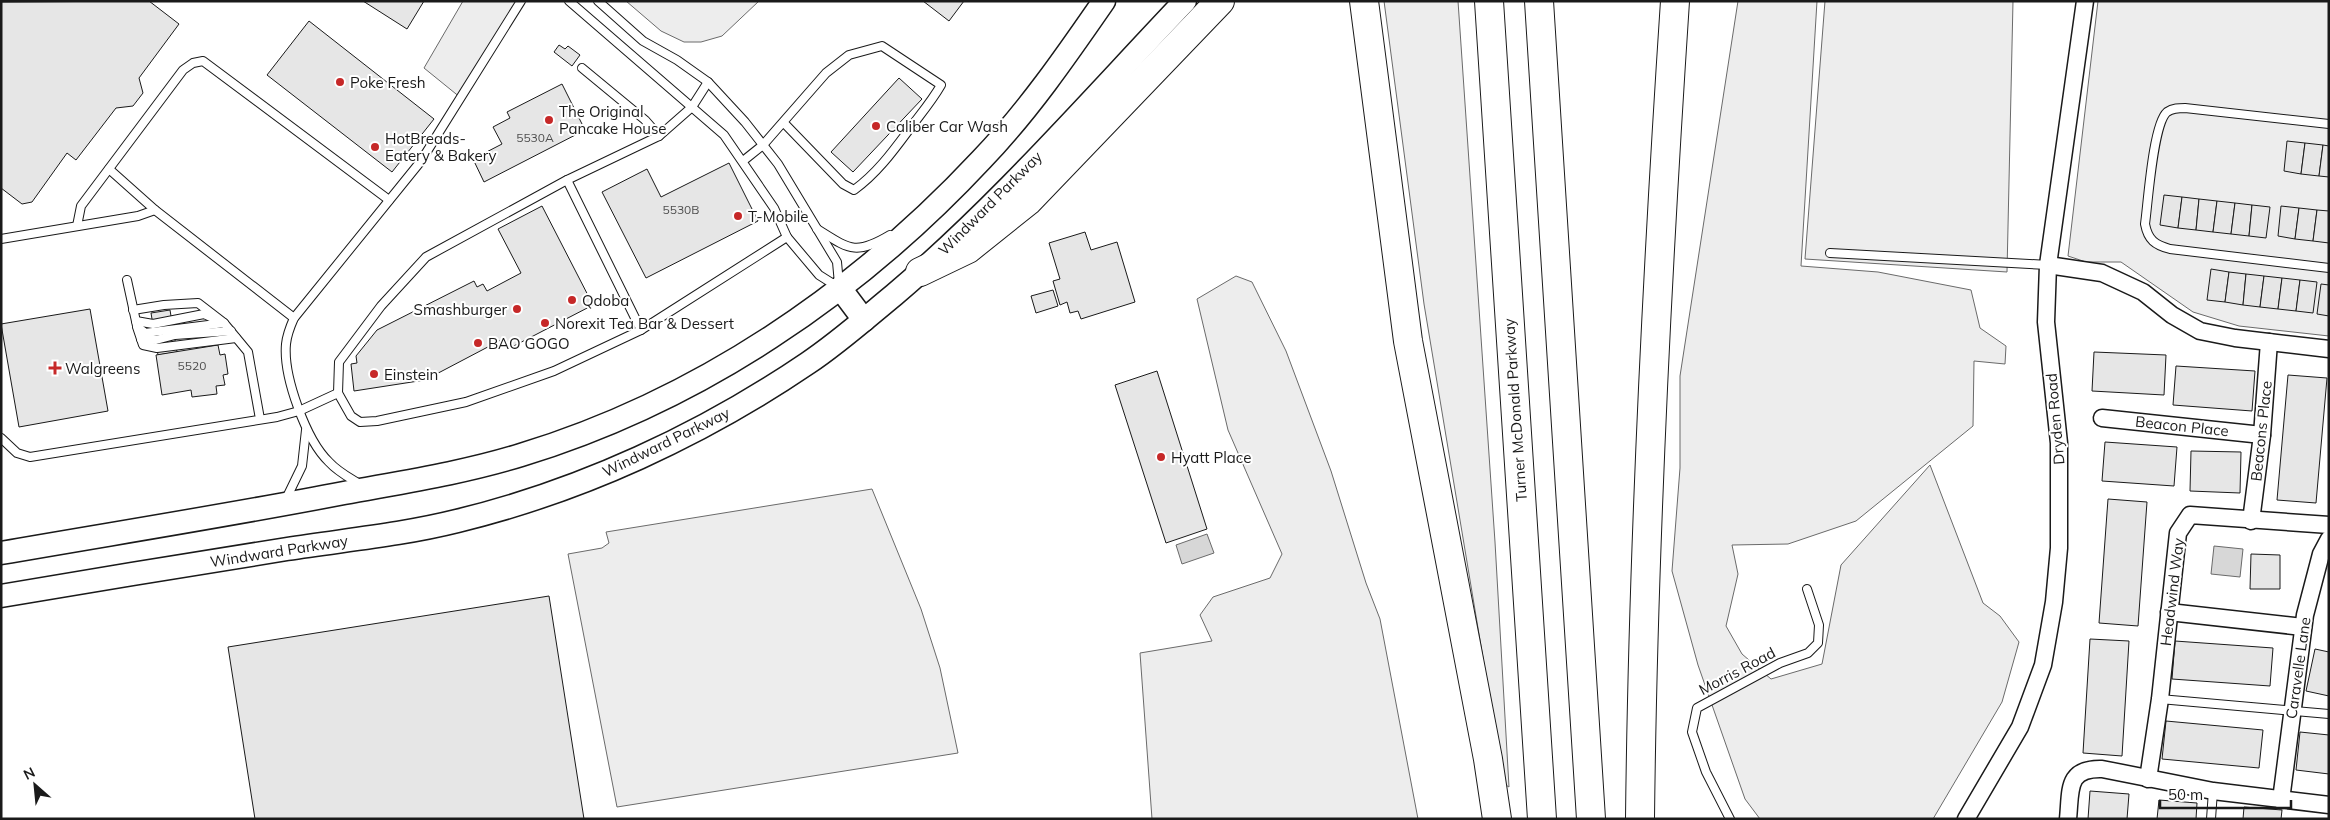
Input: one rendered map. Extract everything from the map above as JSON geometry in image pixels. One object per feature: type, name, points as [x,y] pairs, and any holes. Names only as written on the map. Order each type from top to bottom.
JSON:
[{"type":"highway","points":[[920,272],[968,249],[1028,201],[1220,1]]},
{"type":"highway","name":"Turner McDonald Parkway","points":[[1489,1],[1542,819]]},
{"type":"highway","points":[[1539,1],[1591,819]]},
{"type":"highway","points":[[1640,819],[1641,670],[1647,519],[1665,149],[1675,1]]},
{"type":"highway","points":[[1360,5],[1408,342],[1488,759],[1497,819]]},
{"type":"main road","points":[[1,553],[283,505],[466,471],[572,439],[638,411],[713,374],[782,330],[840,288],[904,236],[982,160],[1030,104],[1075,45],[1104,1]]},
{"type":"main road","name":"Windward Parkway","points":[[4,597],[291,548],[394,534],[457,521],[572,486],[688,434],[809,363],[864,320],[920,272],[988,208],[1185,1]]},
{"type":"main road","points":[[840,288],[864,320]]},
{"type":"main road","points":[[1,543],[27,549]]},
{"type":"street","name":"Dryden Road","points":[[1966,819],[2020,727],[2043,665],[2054,602],[2059,548],[2059,443],[2046,322],[2048,265],[2085,1]]},
{"type":"street","points":[[2048,265],[2102,273],[2143,292],[2172,315],[2200,331],[2329,349]]},
{"type":"street","name":"Beacons Place","points":[[2251,521],[2262,435],[2269,342]]},
{"type":"street","name":"Beacon Place","points":[[2102,418],[2262,435]]},
{"type":"street","name":"Headwind Way","points":[[2148,779],[2160,699],[2178,533],[2190,515],[2251,521],[2329,525]]},
{"type":"street","name":"Caravelle Lane","points":[[2281,800],[2303,627],[2322,554],[2329,539]]},
{"type":"street","points":[[2169,612],[2303,627]]},
{"type":"street","points":[[2068,819],[2072,783],[2078,774],[2087,768],[2102,769],[2213,791],[2329,805]]},
{"type":"lane","points":[[368,489],[328,461],[306,428],[299,411],[287,360],[286,345],[294,318],[422,162],[521,1]]},
{"type":"lane","points":[[569,1],[724,135],[774,208],[787,236],[819,275],[840,288]]},
{"type":"lane","points":[[598,1],[643,41],[677,60],[708,82],[763,145],[778,164],[837,262],[840,288]]},
{"type":"lane","points":[[743,161],[763,145],[784,123],[826,73],[850,55],[882,46],[941,85],[929,107],[914,123],[903,141],[865,182],[854,190],[842,184],[784,123]]},
{"type":"lane","points":[[78,226],[81,206],[183,70],[193,63],[203,61],[390,200]]},
{"type":"lane","points":[[582,68],[645,120],[658,136]]},
{"type":"lane","points":[[708,82],[692,107],[658,136],[567,180],[426,257],[381,306],[339,362],[338,393],[351,416],[360,422],[378,421],[466,402],[554,372],[641,330],[787,236]]},
{"type":"lane","points":[[2329,124],[2175,108],[2168,112],[2158,128],[2145,224],[2146,234],[2151,240],[2159,246],[2170,249],[2329,268]]},
{"type":"lane","points":[[815,228],[851,249],[870,246],[910,222],[982,160]]},
{"type":"lane","points":[[109,169],[155,210],[294,318]]},
{"type":"lane","points":[[567,180],[641,330]]},
{"type":"lane","points":[[2,237],[138,216],[155,210]]},
{"type":"lane","points":[[1830,253],[2048,265]]},
{"type":"lane","points":[[126,280],[136,324],[143,344],[157,348],[236,338]]},
{"type":"lane","points":[[133,310],[164,305],[198,303],[224,322],[248,352],[260,419]]},
{"type":"lane","points":[[136,324],[145,333],[224,322]]},
{"type":"lane","points":[[141,339],[156,340],[175,335],[231,331]]},
{"type":"lane","points":[[1,438],[17,453],[30,457],[299,411],[338,393]]},
{"type":"lane","points":[[283,505],[302,466],[306,428]]},
{"type":"lane","name":"Morris Road","points":[[1730,819],[1706,772],[1692,732],[1697,708],[1780,663],[1808,653],[1818,643],[1819,625],[1807,589]]},
{"type":"lane","points":[[2160,699],[2329,714]]},
{"type":"lane","points":[[2211,819],[2213,791]]},
{"type":"shaded area","points":[[463,1],[521,1],[461,98],[424,68]]},
{"type":"shaded area","points":[[626,1],[759,1],[722,36],[701,42],[684,42],[661,31]]},
{"type":"shaded area","points":[[1384,1],[1458,1],[1495,542],[1509,787],[1504,784],[1424,304]]},
{"type":"shaded area","points":[[1738,1],[1817,1],[1801,266],[1878,272],[1971,290],[1980,328],[2006,346],[2005,364],[1974,361],[1973,426],[1856,521],[1788,544],[1732,545],[1738,574],[1726,626],[1742,654],[1771,679],[1822,664],[1841,565],[1930,465],[1983,603],[2000,616],[2019,642],[2002,702],[1933,819],[1760,819],[1745,799],[1698,665],[1672,571],[1680,468],[1680,376]]},
{"type":"shaded area","points":[[1825,1],[2013,1],[2007,272],[1805,259]]},
{"type":"shaded area","points":[[2098,1],[2329,1],[2329,336],[2239,326],[2193,312],[2121,262],[2086,262],[2068,256]]},
{"type":"shaded area","points":[[1236,276],[1252,282],[1286,351],[1331,471],[1366,583],[1380,619],[1418,819],[1152,819],[1140,653],[1212,641],[1200,615],[1213,597],[1270,578],[1282,554],[1228,430],[1197,299]]},
{"type":"shaded area","points":[[872,489],[921,609],[940,668],[958,753],[617,807],[568,554],[602,548],[609,543],[606,532]]},
{"type":"shaded area","points":[[1207,534],[1214,553],[1182,564],[1176,545]]},
{"type":"shaded area","points":[[2214,546],[2243,549],[2240,577],[2211,574]]},
{"type":"building","points":[[149,1],[179,24],[139,78],[143,93],[133,106],[116,108],[76,160],[67,153],[32,202],[22,204],[1,188],[1,2]]},
{"type":"building","points":[[363,1],[424,1],[407,29]]},
{"type":"building","points":[[923,1],[964,1],[949,21]]},
{"type":"building","points":[[309,21],[434,119],[392,172],[267,75]]},
{"type":"building","points":[[559,45],[565,49],[568,46],[580,55],[572,66],[554,52]]},
{"type":"building","name":"Caliber Car Wash","points":[[899,78],[922,99],[853,172],[831,152]]},
{"type":"building","points":[[562,84],[585,130],[484,182],[473,159],[502,144],[493,127],[510,118],[507,112]]},
{"type":"building","points":[[2287,141],[2305,143],[2301,174],[2284,171]]},
{"type":"building","points":[[2305,143],[2323,145],[2319,176],[2301,174]]},
{"type":"building","points":[[2323,145],[2329,146],[2329,177],[2319,176]]},
{"type":"building","points":[[729,163],[758,221],[646,278],[602,192],[647,169],[661,197]]},
{"type":"building","points":[[2164,195],[2182,197],[2178,228],[2160,225]]},
{"type":"building","points":[[2182,197],[2199,199],[2196,230],[2178,228]]},
{"type":"building","points":[[2199,199],[2217,201],[2213,232],[2196,230]]},
{"type":"building","points":[[2217,201],[2235,203],[2231,234],[2213,232]]},
{"type":"building","points":[[2235,203],[2252,205],[2249,236],[2231,234]]},
{"type":"building","points":[[2252,205],[2270,207],[2266,238],[2249,236]]},
{"type":"building","points":[[542,206],[593,305],[508,349],[503,339],[425,380],[354,391],[351,364],[357,363],[356,356],[377,330],[474,281],[477,287],[483,284],[487,291],[521,273],[498,229]]},
{"type":"building","points":[[2281,206],[2299,208],[2295,239],[2278,236]]},
{"type":"building","points":[[2299,208],[2317,210],[2313,241],[2295,239]]},
{"type":"building","points":[[2317,210],[2329,211],[2329,243],[2313,241]]},
{"type":"building","points":[[1085,232],[1091,250],[1117,242],[1135,302],[1081,319],[1078,311],[1070,313],[1067,302],[1060,305],[1053,281],[1060,279],[1049,243]]},
{"type":"building","points":[[2211,269],[2229,272],[2225,302],[2207,300]]},
{"type":"building","points":[[2229,272],[2246,274],[2243,305],[2225,302]]},
{"type":"building","points":[[2246,274],[2264,276],[2260,307],[2243,305]]},
{"type":"building","points":[[2264,276],[2282,278],[2278,309],[2260,307]]},
{"type":"building","points":[[2282,278],[2300,280],[2296,311],[2278,309]]},
{"type":"building","points":[[2300,280],[2317,282],[2313,313],[2296,311]]},
{"type":"building","points":[[2321,284],[2329,285],[2329,316],[2317,314]]},
{"type":"building","points":[[1053,290],[1058,306],[1036,313],[1031,296]]},
{"type":"building","name":"Walgreens","points":[[90,309],[108,411],[19,427],[1,324]]},
{"type":"building","points":[[170,310],[177,352],[158,355],[151,313]]},
{"type":"building","points":[[218,345],[220,355],[225,354],[228,374],[223,375],[225,385],[216,386],[217,394],[192,397],[191,390],[162,395],[156,355]]},
{"type":"building","points":[[2094,352],[2166,355],[2164,395],[2092,391]]},
{"type":"building","points":[[2176,366],[2255,371],[2252,411],[2173,405]]},
{"type":"building","name":"Hyatt Place","points":[[1157,371],[1207,529],[1166,543],[1115,385]]},
{"type":"building","points":[[2288,375],[2327,378],[2316,503],[2277,500]]},
{"type":"building","points":[[2105,442],[2177,447],[2174,486],[2102,481]]},
{"type":"building","points":[[2191,451],[2241,452],[2240,493],[2190,491]]},
{"type":"building","points":[[2108,499],[2147,502],[2138,626],[2099,623]]},
{"type":"building","points":[[2251,554],[2280,555],[2280,589],[2250,589]]},
{"type":"building","points":[[549,596],[584,819],[255,819],[228,647]]},
{"type":"building","points":[[2090,639],[2129,641],[2122,756],[2083,753]]},
{"type":"building","points":[[2175,641],[2273,648],[2270,686],[2172,679]]},
{"type":"building","points":[[2315,649],[2329,652],[2329,696],[2306,691]]},
{"type":"building","points":[[2166,721],[2263,730],[2259,768],[2162,759]]},
{"type":"building","points":[[2300,732],[2329,735],[2329,774],[2296,770]]},
{"type":"building","points":[[2090,791],[2129,794],[2127,819],[2088,819]]},
{"type":"building","points":[[2159,800],[2197,803],[2196,819],[2157,819]]},
{"type":"building","points":[[2244,807],[2282,810],[2281,819],[2243,819]]},
{"type":"place","name":"Poke Fresh","points":[[340,82]]},
{"type":"place","name":"The Original Pancake House","points":[[549,120]]},
{"type":"place","name":"Caliber Car Wash","points":[[876,126]]},
{"type":"place","name":"HotBreads- Eatery & Bakery","points":[[375,147]]},
{"type":"place","name":"T-Mobile","points":[[738,216]]},
{"type":"place","name":"Qdoba","points":[[572,300]]},
{"type":"place","name":"Smashburger","points":[[517,309]]},
{"type":"place","name":"Norexit Tea Bar & Dessert","points":[[545,323]]},
{"type":"place","name":"BAO GOGO","points":[[478,343]]},
{"type":"place","name":"Walgreens","points":[[55,368]]},
{"type":"place","name":"Einstein","points":[[374,374]]},
{"type":"place","name":"Hyatt Place","points":[[1161,457]]}]
